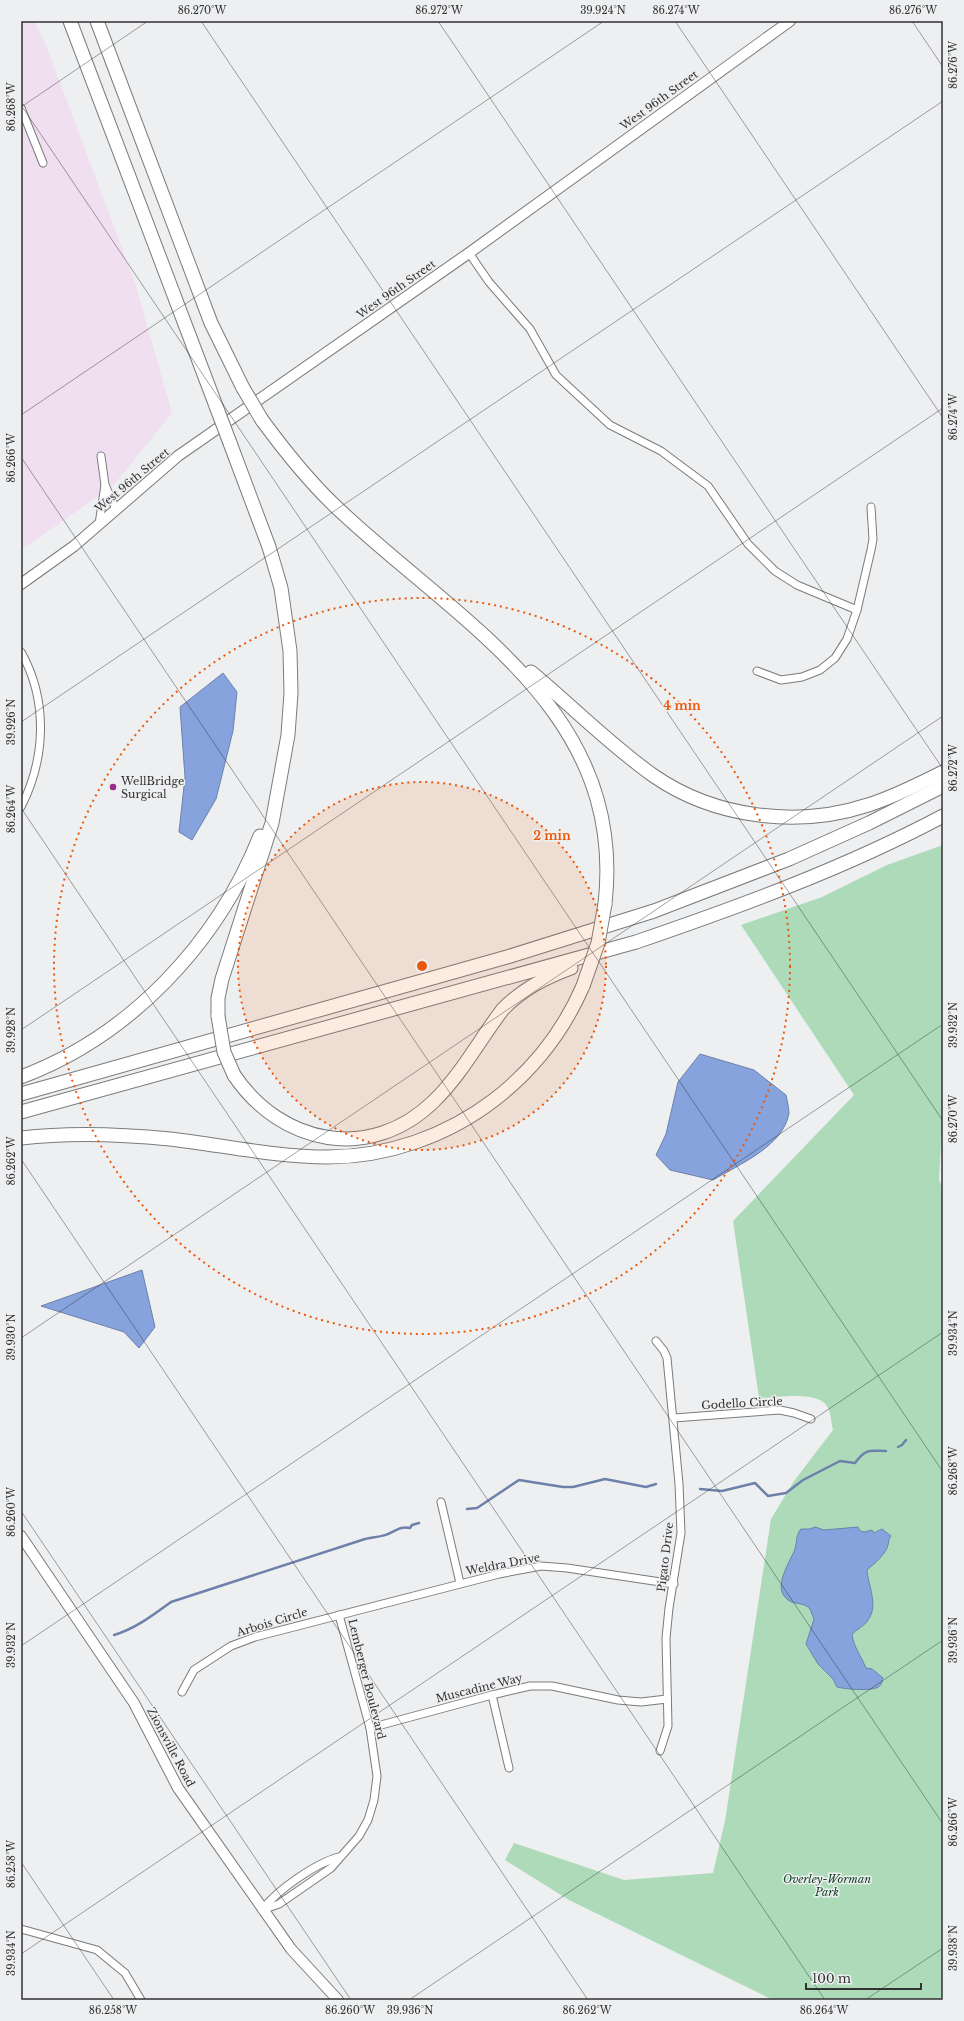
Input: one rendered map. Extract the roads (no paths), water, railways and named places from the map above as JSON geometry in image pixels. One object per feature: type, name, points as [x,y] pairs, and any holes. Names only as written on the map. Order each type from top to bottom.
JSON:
[{"type":"highway","points":[[70,21],[269,547],[285,608],[290,651],[291,693],[288,735],[272,823],[222,979],[218,998],[218,1016],[223,1048],[234,1075],[249,1096],[266,1112],[284,1124],[305,1133],[319,1136],[360,1138],[384,1132],[411,1119],[434,1101],[503,1009],[521,993],[549,976],[636,942],[708,917],[802,881],[858,857],[943,816]]},
{"type":"highway","points":[[21,1138],[83,1133],[124,1135],[321,1157],[357,1155],[388,1150],[421,1140],[457,1124],[486,1106],[513,1085],[535,1063],[555,1038],[574,1007],[584,986],[598,943],[605,904],[607,861],[604,835],[597,802],[581,757],[562,721],[538,690],[480,632],[335,505],[297,465],[262,420],[242,388],[212,323],[97,21]]},
{"type":"highway","points":[[480,632],[520,662],[645,770],[676,789],[717,806],[763,816],[795,817],[828,814],[870,805],[943,777]]},
{"type":"highway","points":[[21,1077],[61,1058],[112,1028],[145,1001],[185,960],[219,915],[247,866],[266,822],[281,772]]},
{"type":"highway","points":[[21,1094],[507,957],[654,911],[789,859],[888,814],[943,777]]},
{"type":"highway","points":[[21,1112],[636,942]]},
{"type":"main road","name":"West 96th Street","points":[[21,584],[74,546],[178,456],[470,253],[790,21]]},
{"type":"main road","name":"Zionsville Road","points":[[21,1536],[134,1703],[178,1788],[262,1910],[291,1948],[338,2000]]},
{"type":"street","points":[[21,108],[43,163]]},
{"type":"street","points":[[470,253],[489,282],[530,329],[556,375],[610,424],[661,451],[708,486],[748,544],[775,571],[796,585],[857,610]]},
{"type":"street","points":[[99,524],[105,485],[101,456]]},
{"type":"street","points":[[105,485],[116,509]]},
{"type":"street","points":[[756,671],[781,680],[802,677],[820,670],[835,658],[847,639],[857,610],[873,539],[871,507]]},
{"type":"street","points":[[21,652],[34,681],[38,700],[41,732],[37,768],[21,807]]},
{"type":"street","name":"Pigato Drive","points":[[656,1341],[664,1351],[667,1358],[680,1484],[681,1533],[666,1638],[668,1726],[660,1750]]},
{"type":"street","name":"Godello Circle","points":[[674,1418],[780,1410],[811,1419]]},
{"type":"street","points":[[441,1502],[460,1584]]},
{"type":"street","name":"Weldra Drive","points":[[339,1615],[460,1584],[540,1566],[567,1568],[674,1584]]},
{"type":"street","name":"Lemberger Boulevard","points":[[262,1910],[279,1904],[332,1868],[339,1857],[358,1836],[368,1820],[374,1800],[376,1776],[370,1728],[339,1615]]},
{"type":"street","name":"Arbois Circle","points":[[182,1692],[194,1670],[231,1646],[255,1637],[339,1615]]},
{"type":"street","name":"Muscadine Way","points":[[370,1728],[530,1686],[552,1686],[618,1700],[641,1702],[668,1699]]},
{"type":"street","points":[[492,1695],[509,1768]]},
{"type":"street","points":[[21,1929],[97,1950],[125,1973],[140,2000]]},
{"type":"water","points":[[223,673],[237,692],[233,731],[216,799],[192,840],[179,832],[185,777],[180,707]]},
{"type":"water","points":[[700,1054],[754,1070],[786,1095],[789,1111],[785,1125],[779,1135],[769,1145],[747,1161],[713,1180],[670,1170],[656,1155],[666,1134],[678,1082]]},
{"type":"water","points":[[142,1270],[155,1327],[139,1348],[124,1332],[41,1306]]},
{"type":"water","points":[[815,1527],[824,1530],[858,1527],[860,1531],[864,1532],[872,1530],[874,1533],[882,1529],[891,1536],[885,1552],[867,1570],[873,1602],[871,1614],[867,1622],[852,1635],[856,1648],[866,1668],[872,1669],[883,1678],[879,1687],[862,1690],[837,1687],[833,1679],[818,1664],[806,1644],[814,1619],[810,1609],[804,1605],[792,1602],[782,1593],[782,1581],[795,1549],[798,1533],[801,1529],[810,1529]]},
{"type":"waterway","points":[[898,1447],[906,1440]]},
{"type":"waterway","points":[[700,1489],[722,1491],[755,1483],[768,1496],[786,1493],[803,1480],[840,1461],[855,1463],[868,1451],[886,1451]]},
{"type":"waterway","points":[[467,1509],[477,1508],[519,1480],[563,1487],[573,1487],[605,1479],[646,1487],[656,1484]]},
{"type":"waterway","points":[[114,1635],[151,1617],[171,1602],[365,1539],[386,1535],[401,1528],[410,1528],[412,1525],[419,1523]]},
{"type":"place","name":"WellBridge Surgical","points":[[113,787]]},
{"type":"park label","name":"Overley-Worman Park","points":[[827,1885]]}]
